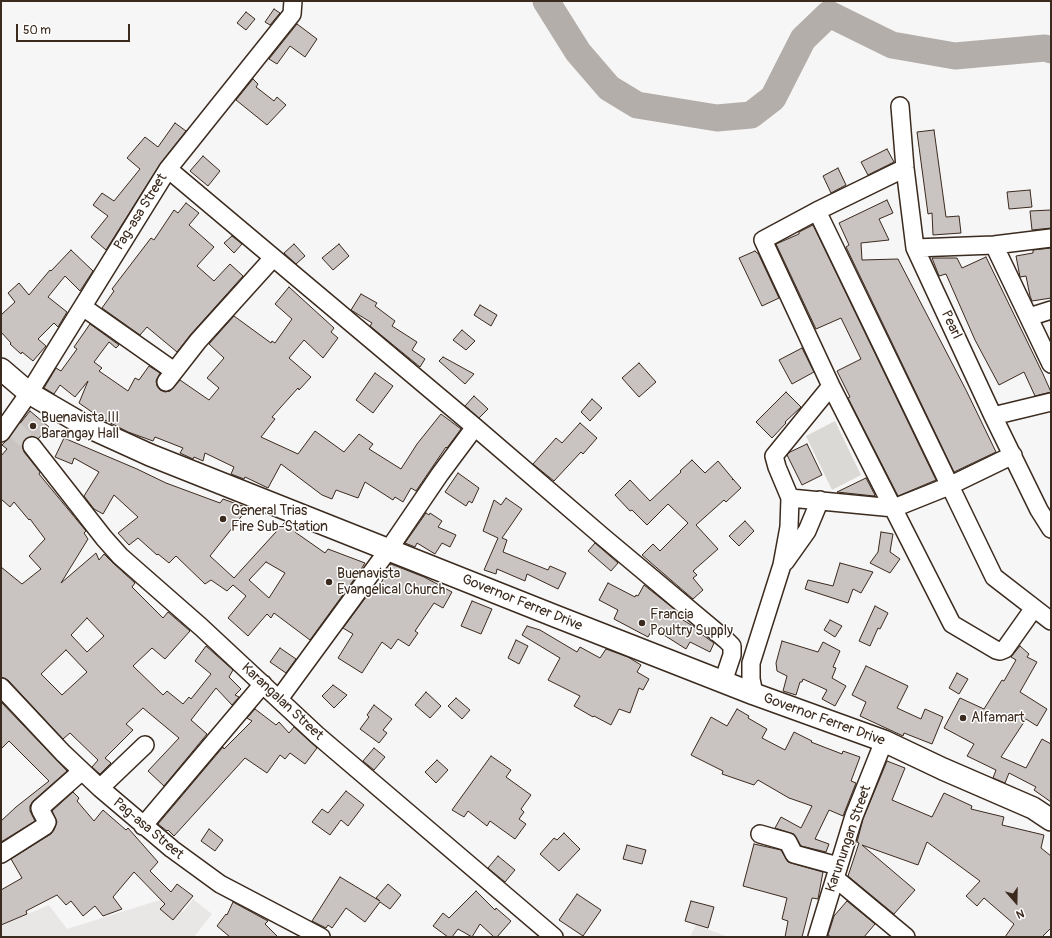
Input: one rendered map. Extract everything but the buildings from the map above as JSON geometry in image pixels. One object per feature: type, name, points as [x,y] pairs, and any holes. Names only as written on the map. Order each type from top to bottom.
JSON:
[{"type":"main road","name":"Governor Ferrer Drive","points":[[1,369],[29,393],[84,426],[150,455],[723,682],[884,741],[943,769],[1033,808],[1051,820]]},
{"type":"street","name":"Pag-asa Street","points":[[8,428],[168,169],[292,14],[293,1]]},
{"type":"street","name":"Pearl","points":[[900,106],[905,168],[915,248],[993,416],[1039,510],[1051,530]]},
{"type":"street","points":[[905,168],[817,211],[763,240],[831,386],[952,624],[1000,651],[1005,649],[1034,608]]},
{"type":"street","points":[[168,169],[726,640],[732,646],[732,656],[723,682]]},
{"type":"street","points":[[817,211],[994,577],[1051,621]]},
{"type":"street","points":[[915,248],[994,245],[1051,238]]},
{"type":"street","points":[[994,245],[1051,364]]},
{"type":"street","points":[[83,307],[170,376],[198,341],[273,258]]},
{"type":"street","points":[[1029,317],[1051,310]]},
{"type":"street","points":[[754,694],[751,679],[751,663],[782,565],[789,527],[790,498],[774,456],[831,386]]},
{"type":"street","points":[[993,416],[1051,402]]},
{"type":"street","points":[[279,699],[389,549],[440,474],[475,427]]},
{"type":"street","name":"Karangalan Street","points":[[32,446],[104,538],[120,556],[263,684],[317,735],[554,937]]},
{"type":"street","points":[[790,498],[894,508],[949,486],[1013,455]]},
{"type":"street","points":[[782,565],[807,531],[820,500]]},
{"type":"street","points":[[143,826],[263,684]]},
{"type":"street","name":"Pag-asa Street","points":[[1,687],[63,753],[100,788],[143,826],[194,867],[220,884],[320,937]]},
{"type":"street","name":"Karunungan Street","points":[[817,937],[854,816],[884,741]]},
{"type":"street","points":[[100,788],[145,744]]},
{"type":"street","points":[[1,854],[44,826],[47,822],[40,808],[82,771]]},
{"type":"street","points":[[760,834],[788,842],[794,854],[836,872],[906,937]]},
{"type":"shaded area","points":[[835,421],[861,475],[832,490],[806,436]]},
{"type":"shaded area","points":[[166,898],[183,912],[193,899],[212,914],[194,937],[1,937],[1,925],[49,905],[67,929]]},
{"type":"shaded area","points":[[696,925],[729,937],[690,937]]},
{"type":"waterway","points":[[546,1],[578,52],[609,88],[637,105],[717,118],[751,115],[773,98],[803,39],[829,14],[892,45],[955,56],[1045,48],[1051,50]]},
{"type":"tunnel","points":[[14,429],[32,446]]},
{"type":"place","name":"Buenavista III Barangay Hall","points":[[33,426]]},
{"type":"place","name":"General Trias Fire Sub-Station","points":[[223,519]]},
{"type":"place","name":"Buenavista Evangelical Church","points":[[329,582]]},
{"type":"place","name":"Francia Poultry Supply","points":[[642,623]]},
{"type":"place","name":"Alfamart","points":[[963,718]]}]
